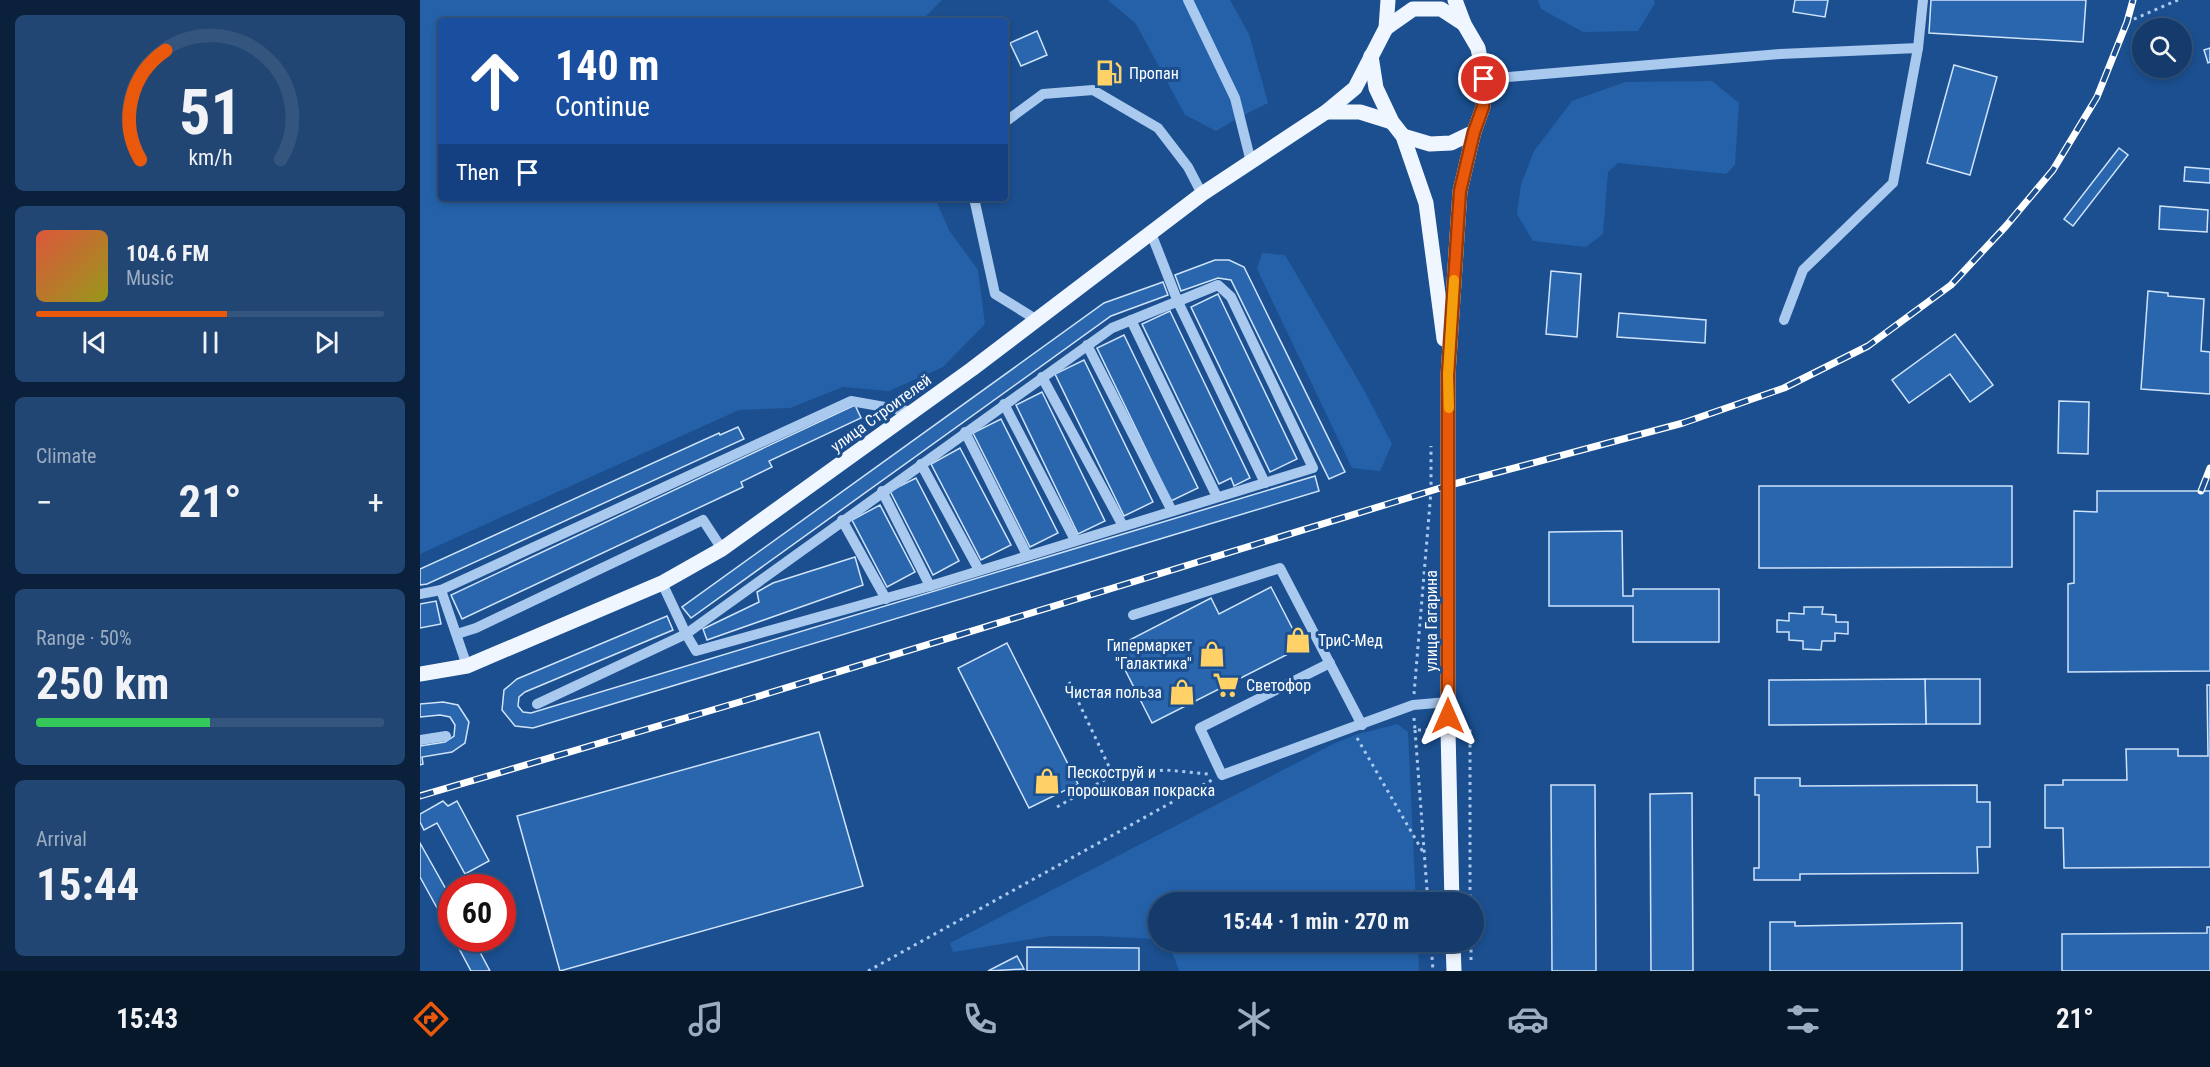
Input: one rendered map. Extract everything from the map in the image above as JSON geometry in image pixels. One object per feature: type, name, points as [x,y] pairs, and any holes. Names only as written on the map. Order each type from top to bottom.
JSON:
[{"type":"main road","points":[[1388,0],[1386,27],[1371,56],[1376,88],[1392,122],[1403,136],[1426,202],[1448,375]]},
{"type":"main road","points":[[1448,375],[1460,191],[1474,132],[1483,107],[1484,79],[1478,48],[1464,24],[1455,0]]},
{"type":"main road","points":[[1386,27],[1413,9],[1441,9],[1464,24]]},
{"type":"main road","name":"улица Строителей","points":[[420,674],[467,666],[662,583],[722,549],[913,412],[1202,194],[1326,112],[1354,88],[1371,56]]},
{"type":"main road","points":[[1326,112],[1360,112],[1392,122]]},
{"type":"main road","points":[[1403,136],[1430,144],[1451,143],[1474,132]]},
{"type":"main road","name":"улица Гагарина","points":[[1448,375],[1448,702],[1452,892]]},
{"type":"main road","points":[[1453,952],[1454,971]]},
{"type":"lane","points":[[1188,0],[1235,98],[1251,162]]},
{"type":"lane","points":[[1784,320],[1803,270],[1893,183],[1918,48],[1923,0]]},
{"type":"lane","points":[[1484,79],[1780,54],[1918,48]]},
{"type":"lane","points":[[1008,120],[1043,94],[1093,90],[1158,128],[1188,167],[1202,194]]},
{"type":"lane","points":[[975,201],[995,294],[1037,320]]},
{"type":"lane","points":[[1151,233],[1178,302],[1265,483]]},
{"type":"lane","points":[[537,704],[686,634],[964,432],[1112,328],[1218,285],[1231,297],[1313,468],[930,586],[696,651],[686,634],[662,583]]},
{"type":"lane","points":[[1131,320],[1217,497]]},
{"type":"lane","points":[[1087,345],[1172,511]]},
{"type":"lane","points":[[1042,377],[1123,526]]},
{"type":"lane","points":[[420,594],[441,590],[851,401],[913,412]]},
{"type":"lane","points":[[1004,404],[1076,540]]},
{"type":"lane","points":[[964,432],[1027,555]]},
{"type":"lane","points":[[921,464],[979,570]]},
{"type":"lane","points":[[882,491],[930,586]]},
{"type":"lane","points":[[457,634],[476,628],[703,520],[722,549]]},
{"type":"lane","points":[[842,520],[886,598]]},
{"type":"lane","points":[[1133,615],[1280,568],[1330,663],[1357,727]]},
{"type":"lane","points":[[441,590],[467,666]]},
{"type":"lane","points":[[1330,663],[1200,728],[1222,775],[1413,705],[1448,702]]},
{"type":"lane","points":[[420,740],[446,736]]},
{"type":"path","points":[[2127,22],[2178,0]]},
{"type":"path","points":[[1069,682],[1113,775]]},
{"type":"path","points":[[1357,727],[1424,853]]},
{"type":"path","points":[[1415,730],[1427,892]]},
{"type":"path","points":[[1057,807],[1113,775],[1166,770],[1222,775]]},
{"type":"path","points":[[868,971],[1222,775]]},
{"type":"path","points":[[1432,952],[1433,971]]},
{"type":"path","points":[[1471,952],[1471,971]]},
{"type":"shaded area","points":[[420,0],[942,0],[924,18],[438,18],[438,201],[936,201],[949,230],[978,270],[985,324],[943,367],[889,391],[843,387],[790,408],[739,410],[420,554]]},
{"type":"shaded area","points":[[1108,0],[1230,0],[1249,34],[1268,103],[1216,131],[1185,115],[1136,24]]},
{"type":"shaded area","points":[[1538,0],[1654,0],[1655,3],[1638,31],[1583,32],[1541,9]]},
{"type":"shaded area","points":[[1712,81],[1739,103],[1735,165],[1726,174],[1618,163],[1608,172],[1603,234],[1586,247],[1533,241],[1517,214],[1521,184],[1534,151],[1572,101],[1625,82]]},
{"type":"shaded area","points":[[1262,253],[1285,255],[1364,390],[1392,444],[1380,471],[1352,468],[1257,269]]},
{"type":"shaded area","points":[[1397,724],[1408,732],[1415,892],[1148,892],[1148,939],[1050,936],[953,952],[950,943],[1333,744],[1355,735]]},
{"type":"shaded area","points":[[1171,952],[1418,952],[1419,971],[1179,971]]},
{"type":"building","points":[[1795,0],[1828,0],[1825,17],[1793,12]]},
{"type":"building","points":[[1931,0],[2086,0],[2083,42],[1929,33]]},
{"type":"building","points":[[1037,31],[1047,55],[1021,66],[1010,43]]},
{"type":"building","points":[[2210,48],[2210,62],[2208,63],[2204,50]]},
{"type":"building","points":[[1954,65],[1997,77],[1970,175],[1927,163]]},
{"type":"building","points":[[2119,148],[2128,155],[2073,226],[2064,219]]},
{"type":"building","points":[[2185,167],[2210,169],[2210,183],[2184,181]]},
{"type":"building","points":[[2160,206],[2208,210],[2207,232],[2159,229]]},
{"type":"building","points":[[1215,260],[1229,260],[1244,267],[1345,472],[1329,479],[1231,280],[1218,278],[1181,291],[1175,275]]},
{"type":"building","points":[[1551,271],[1581,274],[1577,337],[1546,334]]},
{"type":"building","points":[[1163,282],[1168,295],[1111,316],[691,618],[682,607],[1104,303]]},
{"type":"building","points":[[2148,291],[2168,293],[2168,296],[2204,299],[2201,351],[2210,352],[2210,394],[2141,389]]},
{"type":"building","points":[[1218,294],[1297,459],[1270,472],[1191,307]]},
{"type":"building","points":[[1170,311],[1250,478],[1234,486],[1231,478],[1219,484],[1142,324]]},
{"type":"building","points":[[1619,313],[1706,320],[1705,343],[1617,337]]},
{"type":"building","points":[[1955,334],[1993,385],[1970,402],[1950,374],[1909,403],[1892,380]]},
{"type":"building","points":[[1124,335],[1198,488],[1171,501],[1097,348]]},
{"type":"building","points":[[1084,360],[1153,502],[1124,516],[1055,374]]},
{"type":"building","points":[[1042,392],[1105,521],[1078,534],[1016,405]]},
{"type":"building","points":[[2059,401],[2089,402],[2088,454],[2058,453]]},
{"type":"building","points":[[855,405],[861,418],[769,461],[772,467],[741,482],[743,487],[462,619],[451,595]]},
{"type":"building","points":[[1001,419],[1058,533],[1030,547],[973,433]]},
{"type":"building","points":[[738,427],[744,439],[427,584],[420,585],[420,569],[719,433],[720,435]]},
{"type":"building","points":[[960,448],[1011,545],[981,560],[931,464]]},
{"type":"building","points":[[1315,476],[1319,491],[533,728],[515,726],[502,710],[504,690],[517,679],[667,616],[673,630],[525,692],[519,697],[518,706],[523,712],[531,713]]},
{"type":"building","points":[[916,478],[959,561],[933,575],[890,491]]},
{"type":"building","points":[[1759,486],[2012,486],[2012,567],[1759,568]]},
{"type":"building","points":[[2097,491],[2210,491],[2210,671],[2068,672],[2068,584],[2074,583],[2074,511],[2097,512]]},
{"type":"building","points":[[880,505],[915,572],[887,587],[852,520]]},
{"type":"building","points":[[1622,531],[1623,596],[1633,596],[1633,589],[1719,589],[1719,642],[1633,642],[1633,606],[1549,606],[1549,532]]},
{"type":"building","points":[[855,557],[863,585],[707,640],[703,629],[759,602],[757,592],[773,583]]},
{"type":"building","points":[[1271,587],[1302,647],[1152,723],[1114,648],[1211,598],[1219,614]]},
{"type":"building","points":[[436,601],[441,624],[420,628],[420,604]]},
{"type":"building","points":[[1804,607],[1823,607],[1822,614],[1836,615],[1836,622],[1848,622],[1848,634],[1835,633],[1835,641],[1822,641],[1821,650],[1803,649],[1803,641],[1789,640],[1789,632],[1777,632],[1777,620],[1789,621],[1789,613],[1804,614]]},
{"type":"building","points":[[1007,643],[1078,784],[1029,808],[958,668]]},
{"type":"building","points":[[1925,679],[1980,679],[1980,724],[1926,724]]},
{"type":"building","points":[[1925,679],[1926,724],[1769,725],[1769,680]]},
{"type":"building","points":[[2207,685],[2210,685],[2210,867],[2064,868],[2063,828],[2045,828],[2045,785],[2063,785],[2063,780],[2127,780],[2126,749],[2178,749],[2178,756],[2208,756]]},
{"type":"building","points":[[443,702],[458,705],[469,722],[465,743],[452,752],[422,757],[423,764],[420,765],[420,746],[445,742],[454,736],[455,725],[450,717],[440,715],[420,717],[420,704]]},
{"type":"building","points":[[819,732],[863,886],[560,971],[517,816]]},
{"type":"building","points":[[1755,778],[1800,778],[1800,786],[1977,785],[1977,802],[1990,802],[1990,847],[1977,847],[1978,873],[1800,874],[1800,880],[1754,880],[1754,868],[1759,868],[1759,795],[1755,795]]},
{"type":"building","points":[[1551,785],[1595,785],[1596,971],[1552,971]]},
{"type":"building","points":[[1692,793],[1693,971],[1651,971],[1650,794]]},
{"type":"building","points":[[443,801],[448,806],[457,801],[489,861],[465,874],[437,823],[424,830],[420,822],[420,814]]},
{"type":"building","points":[[420,843],[438,875],[438,910],[420,877]]},
{"type":"building","points":[[1770,922],[1795,922],[1795,926],[1962,923],[1962,971],[1770,971]]},
{"type":"building","points":[[2207,927],[2210,927],[2210,971],[2062,971],[2062,934],[2207,933]]},
{"type":"building","points":[[1027,947],[1139,948],[1139,971],[1027,971]]},
{"type":"building","points":[[461,952],[480,952],[490,971],[471,971]]},
{"type":"building","points":[[1017,956],[1024,969],[988,971]]},
{"type":"railway","points":[[420,796],[743,701],[1450,485],[1683,423],[1784,388],[1868,346],[1951,285],[2006,226],[2053,170],[2097,97],[2127,22],[2133,0]]},
{"type":"railway","points":[[2201,491],[2210,468]]},
{"type":"slow traffic","points":[[1449,408],[1448,375],[1454,280]]},
{"type":"place","name":"Пропан","points":[[1109,73]]},
{"type":"place","name":"ТриС-Мед","points":[[1298,640]]},
{"type":"place","name":"Гипермаркет \"Галактика\"","points":[[1212,654]]},
{"type":"place","name":"Светофор","points":[[1226,685]]},
{"type":"place","name":"Чистая польза","points":[[1182,692]]},
{"type":"place","name":"Пескоструй и порошковая покраска","points":[[1047,781]]},
{"type":"route","points":[[1448,716],[1448,375],[1460,191],[1474,132],[1483,107],[1484,79]]}]
